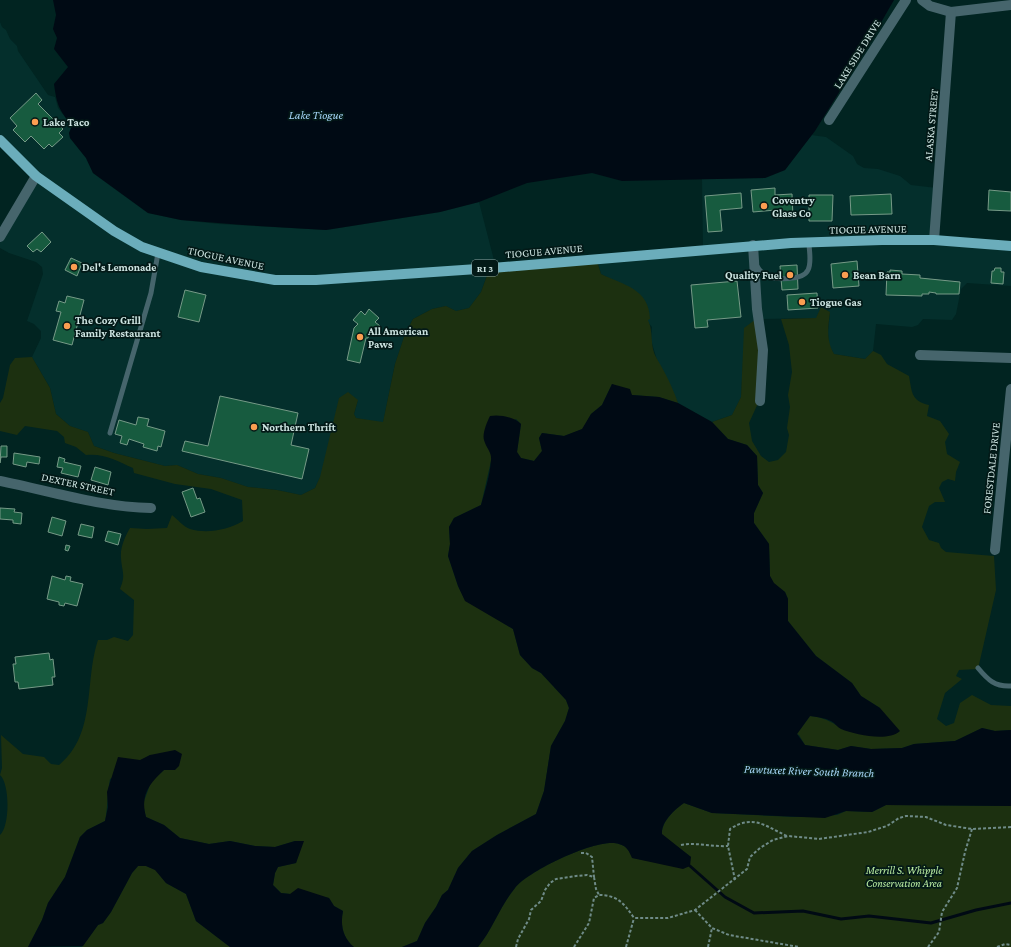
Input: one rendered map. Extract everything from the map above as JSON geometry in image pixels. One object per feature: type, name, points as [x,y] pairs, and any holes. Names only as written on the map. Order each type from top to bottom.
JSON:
[{"type":"main road","name":"TIOGUE AVENUE","points":[[0,140],[36,176],[114,231],[142,247],[202,267],[277,280],[316,280],[492,268],[753,245],[809,242],[934,240],[1011,246]]},
{"type":"street","name":"LAKE SIDE DRIVE","points":[[829,120],[906,0]]},
{"type":"street","points":[[922,0],[930,6],[951,12],[1011,5]]},
{"type":"street","name":"ALASKA STREET","points":[[934,240],[951,12]]},
{"type":"street","points":[[0,237],[36,176]]},
{"type":"street","points":[[753,245],[757,309],[763,350],[760,401]]},
{"type":"street","points":[[920,355],[1011,358]]},
{"type":"street","name":"FORESTDALE DRIVE","points":[[995,550],[1011,390]]},
{"type":"street","name":"DEXTER STREET","points":[[0,481],[132,508],[151,508]]},
{"type":"lane","points":[[754,262],[760,271],[766,276],[776,278],[801,277],[808,272],[810,263],[809,242]]},
{"type":"lane","points":[[110,433],[151,293],[158,253]]},
{"type":"lane","points":[[978,668],[990,682],[1002,687],[1011,686]]},
{"type":"path","points":[[736,880],[728,846],[730,829],[749,821],[761,824],[788,836],[819,839],[868,832],[887,826],[899,818],[906,816],[926,817],[946,825],[972,829],[1011,827]]},
{"type":"path","points":[[928,947],[939,932],[942,912],[957,888],[972,829]]},
{"type":"path","points":[[634,918],[668,918],[696,910],[736,880],[747,869],[750,858],[760,848],[773,840],[788,836]]},
{"type":"path","points":[[681,845],[690,843],[712,847],[728,846]]},
{"type":"path","points":[[581,853],[586,853],[592,857],[596,889],[599,895]]},
{"type":"path","points":[[516,947],[518,939],[529,919],[531,910],[541,901],[545,890],[550,883],[556,879],[576,876],[587,875],[594,877]]},
{"type":"path","points":[[574,947],[589,923],[594,898],[599,895],[615,896],[624,903],[634,918],[626,947]]},
{"type":"path","points":[[696,910],[712,928],[729,935],[799,947]]},
{"type":"path","points":[[708,947],[712,928]]},
{"type":"path","points":[[996,947],[1005,944],[1011,945]]},
{"type":"shaded area","points":[[0,22],[48,95],[55,97],[58,108],[72,126],[69,133],[70,138],[86,158],[93,173],[148,213],[181,220],[219,224],[326,230],[440,212],[479,202],[496,268],[489,270],[481,292],[469,308],[456,311],[446,306],[432,309],[413,319],[405,334],[395,364],[383,423],[356,418],[354,414],[358,400],[315,488],[301,495],[277,490],[248,487],[221,478],[198,474],[177,465],[165,466],[114,453],[94,446],[88,432],[70,426],[56,414],[50,388],[32,357],[41,338],[41,331],[34,324],[27,321],[43,274],[42,267],[36,262],[9,253],[0,248],[0,240],[37,177],[0,140]]},
{"type":"shaded area","points":[[811,135],[826,137],[853,156],[857,164],[864,168],[878,169],[900,176],[911,185],[937,188],[935,241],[1011,247],[1011,286],[967,283],[961,289],[956,314],[952,320],[923,319],[918,325],[912,327],[876,324],[873,351],[865,359],[834,354],[829,345],[828,332],[830,312],[821,307],[817,318],[756,319],[743,363],[741,397],[732,415],[712,422],[678,403],[657,360],[651,340],[652,327],[615,281],[601,274],[597,261],[703,250],[702,179],[765,178],[785,170]]},
{"type":"green space","points":[[597,261],[601,274],[633,289],[645,300],[649,309],[650,319],[648,320],[651,329],[653,350],[669,380],[678,403],[659,397],[632,395],[612,384],[602,405],[591,414],[583,429],[564,436],[542,433],[539,438],[542,451],[534,461],[521,458],[517,452],[521,424],[516,419],[484,439],[491,454],[491,461],[481,505],[454,518],[449,527],[450,544],[448,556],[458,586],[465,600],[513,629],[520,655],[532,668],[541,673],[566,700],[569,708],[565,721],[551,746],[544,791],[536,814],[497,835],[472,851],[458,868],[448,890],[442,895],[425,923],[417,941],[402,947],[354,947],[347,940],[343,931],[343,911],[334,906],[329,898],[281,893],[273,885],[275,873],[278,867],[296,863],[303,841],[295,841],[275,847],[255,846],[230,841],[209,844],[180,838],[164,825],[146,817],[143,804],[151,782],[164,770],[175,770],[150,755],[110,779],[105,821],[87,830],[80,837],[65,877],[48,903],[42,920],[28,947],[0,947],[0,835],[6,823],[8,805],[6,787],[0,775],[2,768],[1,735],[23,754],[44,757],[51,764],[59,765],[71,752],[79,738],[88,707],[91,673],[98,640],[107,640],[114,637],[128,641],[133,635],[134,600],[120,589],[123,577],[121,550],[130,528],[167,528],[172,515],[188,528],[203,531],[224,529],[243,521],[242,500],[211,489],[175,484],[134,473],[133,468],[110,458],[99,455],[86,455],[76,447],[65,443],[64,437],[57,431],[25,426],[17,435],[0,431],[0,403],[3,398],[10,365],[15,358],[32,357],[50,388],[56,414],[70,426],[88,432],[94,446],[114,453],[165,466],[177,465],[198,474],[221,478],[248,487],[277,490],[301,495],[315,488],[320,477],[339,398],[348,392],[358,400],[354,414],[356,418],[383,422],[395,364],[405,334],[413,319],[432,309],[446,306],[456,311],[469,308],[481,292],[489,270]]},
{"type":"green space","points":[[821,307],[830,312],[828,329],[831,349],[834,354],[865,359],[873,351],[881,355],[887,364],[909,376],[913,395],[919,401],[929,405],[927,416],[940,421],[949,434],[945,442],[947,454],[960,462],[956,472],[955,481],[948,479],[942,482],[939,488],[945,502],[935,502],[929,506],[922,527],[929,540],[939,543],[941,548],[946,552],[994,556],[996,590],[978,669],[959,670],[956,676],[962,679],[945,693],[937,719],[946,726],[954,723],[960,703],[972,695],[991,705],[1011,706],[1011,730],[995,731],[982,728],[955,741],[914,744],[902,748],[871,749],[851,746],[838,750],[805,745],[797,734],[810,716],[826,720],[840,728],[880,708],[861,696],[852,683],[816,656],[788,621],[788,599],[785,592],[774,584],[770,576],[769,544],[754,523],[754,513],[763,493],[758,485],[757,456],[747,445],[728,439],[712,422],[732,415],[741,397],[744,328],[756,319],[759,329],[759,401],[749,423],[752,441],[761,456],[769,462],[778,460],[786,452],[789,435],[787,428],[790,407],[788,395],[792,372],[789,345],[781,319],[816,318]]},
{"type":"green space","name":"Merrill S. Whipple Conservation Area","points":[[684,803],[712,813],[794,817],[837,815],[846,811],[872,812],[886,805],[1011,806],[1011,947],[478,947],[488,933],[505,902],[522,881],[548,865],[580,850],[609,843],[624,846],[628,849],[633,858],[649,861],[691,857],[662,835],[662,830],[666,821],[676,809]]},
{"type":"green space","points":[[138,866],[146,866],[156,870],[166,883],[186,894],[196,921],[230,947],[82,947],[98,925],[103,923],[111,912],[132,873]]},
{"type":"water","name":"Lake Tiogue","points":[[53,0],[894,0],[815,131],[785,170],[765,178],[622,181],[592,173],[527,183],[479,202],[440,212],[326,230],[181,220],[148,213],[93,173],[86,158],[70,138],[69,133],[72,126],[61,111],[56,97],[54,84],[68,67],[54,49],[57,38],[53,29],[56,15]]},
{"type":"water","name":"Pawtuxet River South Branch","points":[[612,384],[630,389],[632,395],[659,397],[678,403],[712,422],[728,439],[747,445],[757,456],[758,485],[763,493],[754,513],[754,523],[769,544],[770,576],[774,583],[785,592],[788,599],[788,621],[816,656],[852,683],[861,696],[880,708],[900,731],[895,734],[880,737],[863,735],[841,729],[829,720],[810,716],[797,734],[805,745],[838,750],[851,746],[871,749],[902,748],[914,744],[955,741],[982,728],[995,731],[1011,730],[1011,806],[886,805],[872,812],[846,811],[825,818],[712,813],[684,803],[672,813],[666,821],[662,834],[691,857],[690,866],[683,869],[632,858],[626,847],[619,844],[609,843],[580,850],[548,865],[522,881],[510,895],[478,947],[402,947],[417,941],[425,923],[442,895],[448,890],[458,868],[472,851],[497,835],[536,814],[544,791],[551,746],[565,721],[569,708],[566,700],[541,673],[532,668],[520,655],[513,629],[465,601],[458,586],[448,556],[450,544],[449,527],[454,518],[481,505],[487,483],[491,457],[484,437],[485,428],[490,416],[498,415],[506,417],[521,424],[517,452],[521,458],[534,461],[542,451],[539,438],[542,433],[564,436],[582,429],[591,414],[602,405]]},
{"type":"water","points":[[175,750],[182,754],[179,766],[175,770],[164,770],[150,785],[144,802],[146,817],[164,825],[180,838],[209,844],[230,841],[255,846],[275,847],[295,841],[304,841],[296,863],[278,867],[275,873],[273,885],[281,893],[290,894],[298,888],[329,898],[334,906],[343,911],[343,931],[347,940],[354,947],[230,947],[196,921],[186,894],[166,883],[155,870],[146,866],[138,866],[132,873],[111,912],[103,923],[98,925],[83,946],[28,947],[42,920],[48,903],[65,877],[80,837],[87,830],[105,821],[108,807],[107,792],[118,757],[140,760],[150,755]]},
{"type":"building","name":"Lake Taco","points":[[36,93],[42,100],[38,104],[63,129],[59,133],[63,137],[52,147],[49,144],[44,149],[31,136],[25,142],[13,130],[17,126],[10,118]]},
{"type":"building","points":[[775,188],[775,195],[792,194],[793,217],[777,218],[776,210],[753,212],[751,190]]},
{"type":"building","points":[[989,190],[1011,192],[1011,211],[988,210]]},
{"type":"building","points":[[741,193],[742,208],[720,210],[722,231],[708,232],[705,196]]},
{"type":"building","points":[[891,194],[892,214],[851,215],[850,196]]},
{"type":"building","points":[[809,195],[833,195],[832,221],[809,221]]},
{"type":"building","points":[[42,232],[51,242],[41,252],[37,249],[33,252],[27,246]]},
{"type":"building","name":"Del's Lemonade","points":[[71,258],[82,263],[77,276],[65,270]]},
{"type":"building","name":"Bean Barn","points":[[857,261],[859,286],[833,288],[831,264]]},
{"type":"building","points":[[797,265],[798,289],[782,290],[780,266]]},
{"type":"building","points":[[995,268],[1001,268],[1001,272],[1004,272],[1003,284],[991,283],[992,271],[994,271]]},
{"type":"building","points":[[890,270],[902,271],[902,274],[920,275],[920,278],[960,282],[959,294],[936,294],[929,292],[929,294],[922,294],[922,296],[886,295],[887,272],[890,272]]},
{"type":"building","points":[[737,281],[741,317],[707,320],[708,327],[695,328],[691,285]]},
{"type":"building","points":[[185,290],[206,295],[199,322],[178,317]]},
{"type":"building","name":"Tiogue Gas","points":[[817,293],[818,308],[788,310],[787,295]]},
{"type":"building","name":"The Cozy Grill Family Restaurant","points":[[67,296],[84,300],[72,345],[53,340],[61,312],[56,311],[59,301],[65,303]]},
{"type":"building","name":"All American Paws","points":[[369,309],[379,318],[375,322],[380,326],[371,336],[369,334],[368,338],[366,338],[360,363],[347,360],[354,328],[358,324],[353,320],[361,311],[365,315]]},
{"type":"building","name":"Northern Thrift","points":[[220,396],[298,413],[291,445],[309,449],[302,479],[182,451],[185,441],[208,446]]},
{"type":"building","points":[[138,417],[149,419],[147,426],[165,431],[161,447],[158,446],[157,451],[143,447],[144,444],[129,439],[127,445],[120,443],[122,436],[115,434],[119,420],[136,425]]},
{"type":"building","points":[[1,446],[7,446],[7,457],[1,457],[0,463]]},
{"type":"building","points":[[14,453],[40,457],[39,464],[27,462],[26,467],[13,464]]},
{"type":"building","points":[[59,457],[65,459],[64,462],[81,466],[78,477],[61,473],[63,468],[57,467]]},
{"type":"building","points":[[95,467],[111,472],[108,485],[91,480]]},
{"type":"building","points":[[193,488],[197,499],[200,498],[205,512],[191,517],[182,492]]},
{"type":"building","points":[[0,508],[15,509],[14,512],[22,513],[21,524],[13,523],[13,520],[0,519]]},
{"type":"building","points":[[52,517],[66,521],[62,536],[48,532]]},
{"type":"building","points":[[81,524],[94,527],[92,538],[78,535]]},
{"type":"building","points":[[108,531],[121,534],[118,545],[105,541]]},
{"type":"building","points":[[66,545],[70,546],[68,551],[65,550]]},
{"type":"building","points":[[52,576],[65,580],[66,576],[71,577],[70,581],[83,584],[77,606],[65,603],[64,606],[59,605],[59,602],[47,599]]},
{"type":"building","points":[[49,653],[50,660],[53,659],[55,677],[52,677],[53,685],[19,689],[18,682],[15,682],[13,664],[16,664],[15,657]]},
{"type":"waterway","points":[[690,866],[725,897],[754,913],[803,911],[841,919],[869,916],[931,923],[976,910],[1011,903]]},
{"type":"place","name":"Lake Taco","points":[[35,122]]},
{"type":"place","name":"Coventry Glass Co","points":[[764,206]]},
{"type":"place","name":"Del's Lemonade","points":[[74,267]]},
{"type":"place","name":"Quality Fuel","points":[[790,275]]},
{"type":"place","name":"Bean Barn","points":[[845,275]]},
{"type":"place","name":"Tiogue Gas","points":[[802,302]]},
{"type":"place","name":"The Cozy Grill Family Restaurant","points":[[67,326]]},
{"type":"place","name":"All American Paws","points":[[360,337]]},
{"type":"place","name":"Northern Thrift","points":[[254,427]]}]
